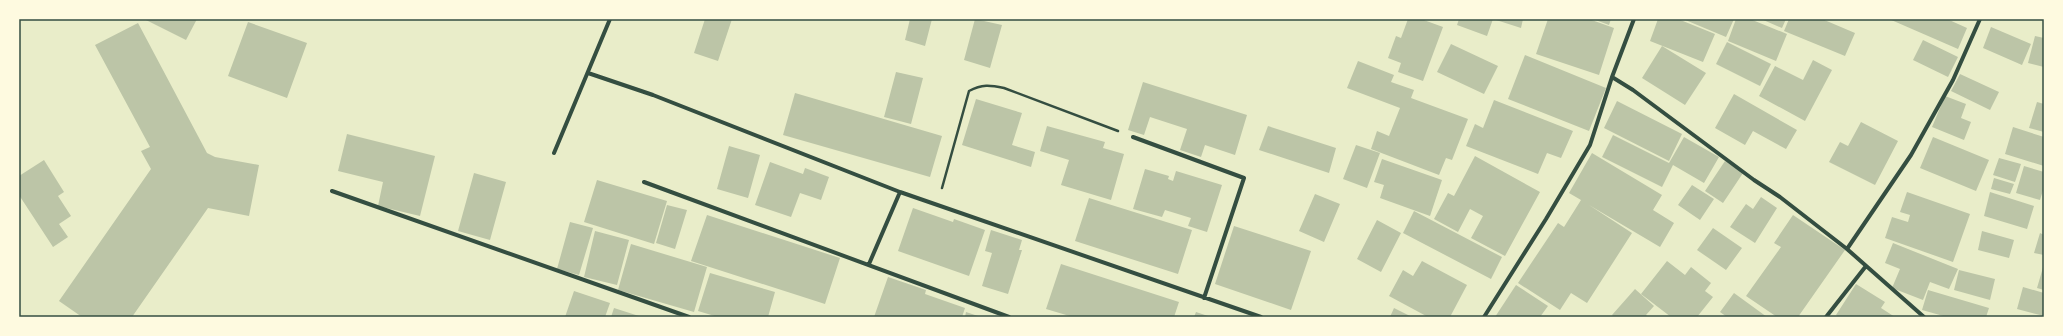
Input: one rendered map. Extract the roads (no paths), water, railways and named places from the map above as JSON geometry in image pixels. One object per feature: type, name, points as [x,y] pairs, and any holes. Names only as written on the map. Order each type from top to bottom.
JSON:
[{"type":"street","points":[[554,153],[610,19]]},
{"type":"street","points":[[1484,317],[1546,219],[1590,145],[1612,78],[1634,19]]},
{"type":"street","points":[[1847,249],[1911,155],[1952,80],[1980,19]]},
{"type":"street","points":[[588,73],[653,95],[900,192],[1261,317]]},
{"type":"street","points":[[1612,78],[1633,90],[1754,180],[1780,196],[1847,249],[1924,317]]},
{"type":"street","points":[[1133,137],[1244,178],[1204,298]]},
{"type":"street","points":[[644,182],[1009,317]]},
{"type":"street","points":[[332,191],[689,317]]},
{"type":"street","points":[[869,264],[900,192]]},
{"type":"street","points":[[1826,317],[1866,266]]}]
